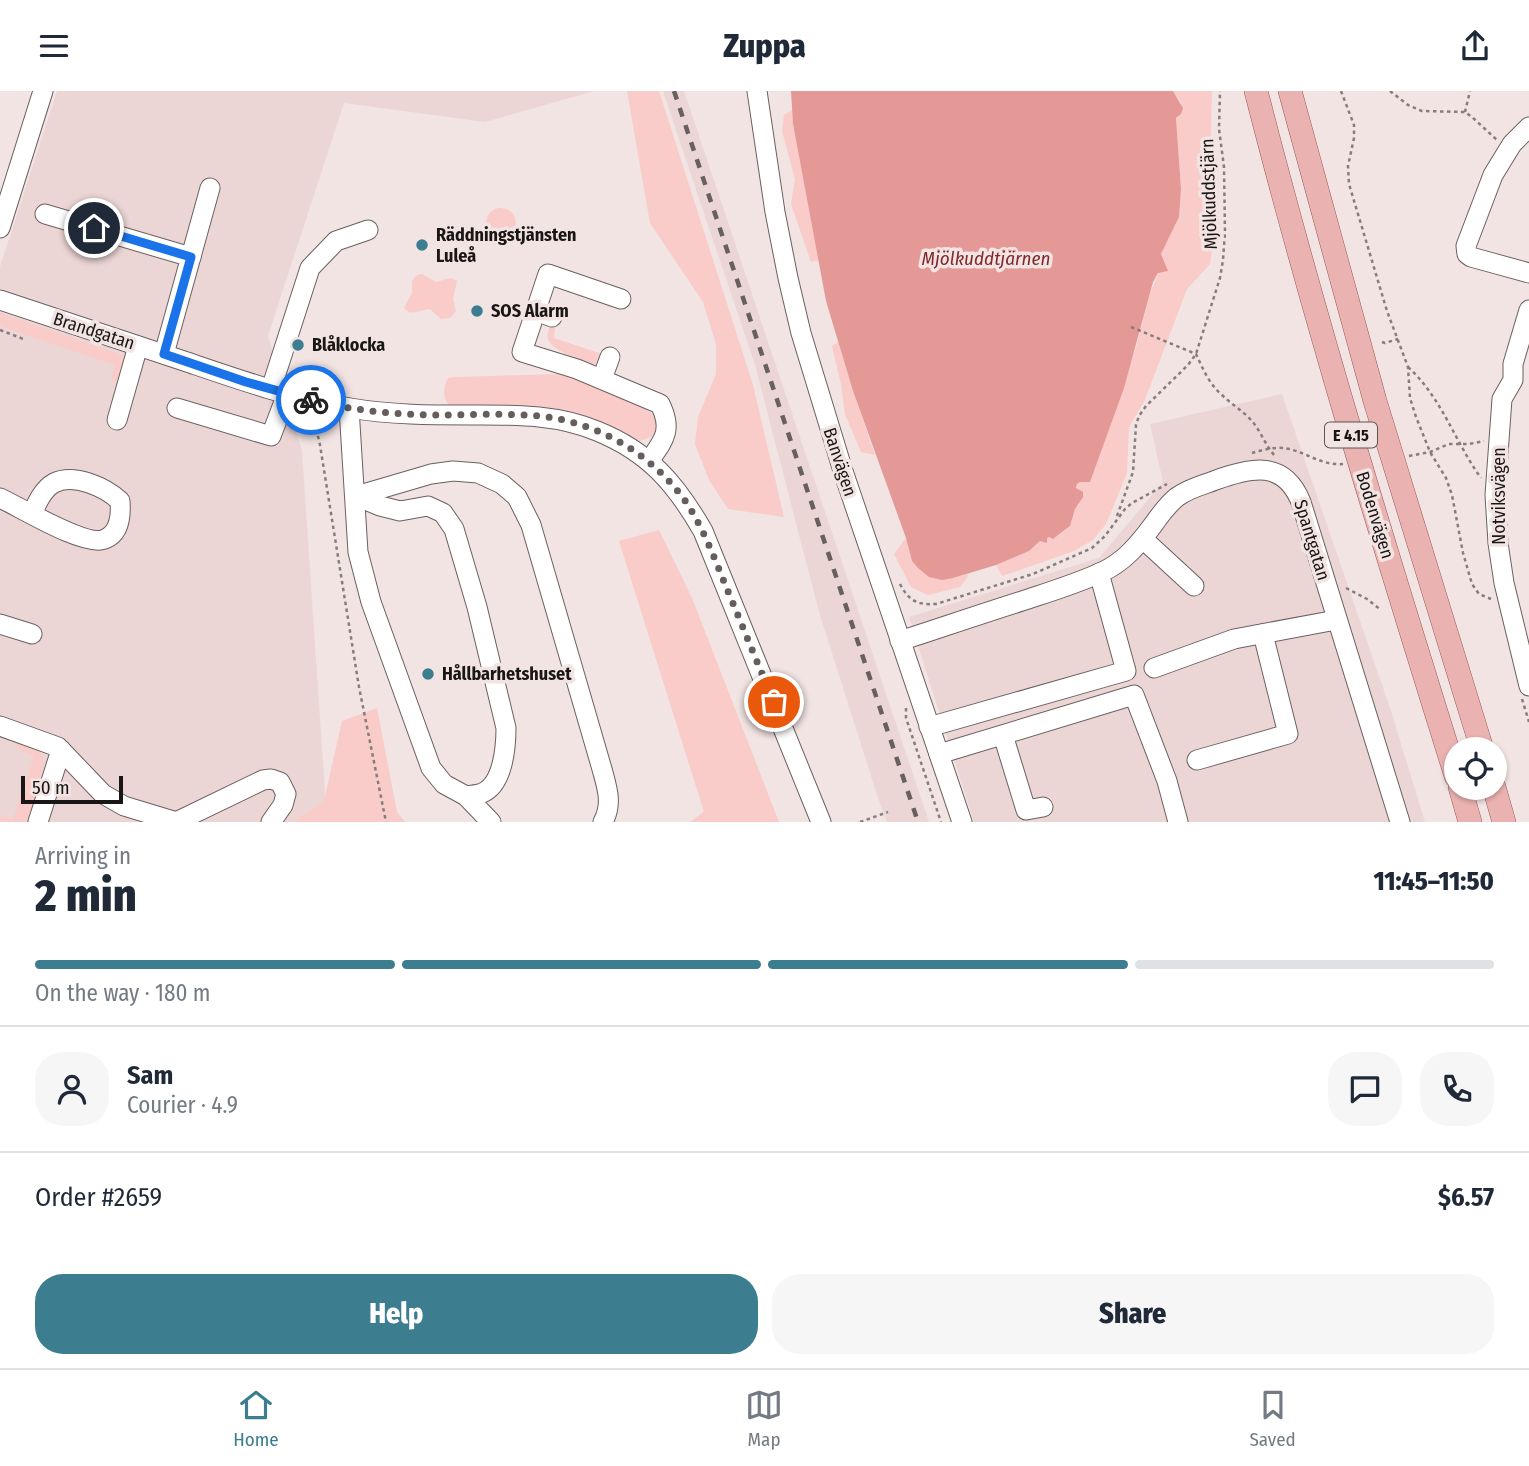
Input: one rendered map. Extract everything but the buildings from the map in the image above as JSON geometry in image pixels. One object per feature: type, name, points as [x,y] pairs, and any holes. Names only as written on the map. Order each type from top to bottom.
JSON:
[{"type":"main road","name":"Bodenvägen","points":[[1256,91],[1332,370],[1444,738]]},
{"type":"main road","name":"Bodenvägen","points":[[1290,91],[1375,401],[1478,737]]},
{"type":"main road","points":[[1464,800],[1470,822]]},
{"type":"main road","points":[[1498,800],[1504,822]]},
{"type":"street","points":[[0,228],[43,91]]},
{"type":"street","name":"Banvägen","points":[[758,91],[775,212],[801,333],[835,448],[962,822]]},
{"type":"street","points":[[1529,127],[1508,148],[1493,175],[1466,250],[1471,257],[1529,272]]},
{"type":"street","points":[[164,354],[210,188]]},
{"type":"street","points":[[45,214],[191,257]]},
{"type":"street","points":[[177,408],[271,436],[279,392],[310,268],[336,241],[368,230]]},
{"type":"street","points":[[621,299],[548,274],[544,314],[522,352],[577,369],[660,404],[667,417],[667,429],[663,442],[649,461]]},
{"type":"street","name":"Brandgatan","points":[[0,300],[279,392],[349,408],[402,414],[556,419],[585,426],[613,438],[659,469],[687,504],[703,531],[821,822]]},
{"type":"street","name":"Notviksvägen","points":[[1529,310],[1526,335],[1513,364],[1513,380],[1502,399],[1496,495],[1498,543],[1504,583],[1522,631],[1529,686]]},
{"type":"street","points":[[117,420],[138,345]]},
{"type":"street","points":[[602,379],[610,356]]},
{"type":"street","points":[[349,408],[358,552],[372,601],[431,768],[444,784],[466,796],[491,822]]},
{"type":"street","name":"Spantgatan","points":[[900,641],[1069,586],[1099,573],[1124,559],[1143,539],[1166,507],[1191,488],[1251,470],[1274,472],[1285,478],[1297,491],[1400,822]]},
{"type":"street","points":[[356,496],[431,474],[453,471],[478,473],[502,484],[517,497],[531,524],[602,769],[609,799],[603,822]]},
{"type":"street","points":[[356,496],[400,511],[428,506],[443,513],[454,529],[477,607],[506,728],[506,748],[500,772],[483,793],[466,796]]},
{"type":"street","points":[[0,498],[32,514]]},
{"type":"street","points":[[1143,539],[1194,586]]},
{"type":"street","points":[[929,727],[1126,671],[1099,573]]},
{"type":"street","points":[[1154,668],[1234,639],[1336,620]]},
{"type":"street","points":[[0,624],[32,634]]},
{"type":"street","points":[[1198,760],[1288,734],[1263,634]]},
{"type":"street","points":[[939,754],[1134,695],[1167,781],[1178,822]]},
{"type":"street","points":[[0,726],[58,747],[103,794],[124,806],[177,822],[263,780],[280,782],[286,794],[283,805],[271,822]]},
{"type":"street","points":[[1003,735],[1026,810],[1043,807]]},
{"type":"street","points":[[38,822],[61,750]]},
{"type":"path","name":"Mjölkuddstjärn","points":[[1116,519],[1133,472],[1136,425],[1139,417],[1196,353],[1220,278],[1225,247],[1224,167],[1218,114],[1220,91]]},
{"type":"path","points":[[1341,91],[1354,125],[1348,166],[1349,184],[1387,311],[1408,367],[1410,398],[1430,453],[1446,478],[1452,495],[1472,584],[1479,594],[1494,600]]},
{"type":"path","points":[[1390,91],[1408,105],[1422,111],[1465,112],[1508,148]]},
{"type":"path","points":[[1465,112],[1470,91]]},
{"type":"path","points":[[1131,327],[1196,353],[1207,378],[1220,394],[1249,417],[1261,432],[1269,449]]},
{"type":"path","points":[[0,330],[26,340]]},
{"type":"path","points":[[1382,342],[1398,339]]},
{"type":"path","points":[[308,415],[320,445],[359,687],[386,822]]},
{"type":"path","points":[[1406,457],[1430,453],[1449,444],[1478,443],[1490,438]]},
{"type":"path","points":[[1246,455],[1286,448],[1326,463],[1346,464]]},
{"type":"path","points":[[898,579],[906,596],[924,605],[955,599],[1033,574],[1081,554],[1100,542],[1116,519],[1132,503],[1173,481]]},
{"type":"path","points":[[1327,590],[1341,586],[1367,599],[1381,610]]},
{"type":"path","points":[[906,707],[906,718],[940,822]]},
{"type":"path","points":[[860,822],[888,812]]},
{"type":"shaded area","points":[[57,91],[594,91],[485,122],[344,103],[268,336],[302,451],[327,822],[0,822],[0,267]]},
{"type":"shaded area","points":[[627,91],[659,91],[753,385],[784,517],[728,509],[709,480],[695,444],[698,417],[716,374],[716,344],[703,302],[650,223]]},
{"type":"shaded area","points":[[663,91],[684,91],[929,822],[887,822],[877,795],[819,612],[755,365]]},
{"type":"shaded area","points":[[1173,91],[1212,91],[1209,199],[1217,216],[1210,264],[1187,289],[1144,402],[1129,427],[1127,473],[1106,524],[1093,540],[1074,551],[1002,576],[996,565],[1029,551],[1040,541],[1058,536],[1070,526],[1079,504],[1077,484],[1135,351],[1150,293],[1164,262],[1161,254],[1179,217],[1181,189],[1176,118],[1181,114],[1181,102]]},
{"type":"shaded area","points":[[792,110],[819,260],[811,262],[791,204],[795,179],[782,131],[784,115]]},
{"type":"shaded area","points":[[501,208],[512,212],[516,223],[512,234],[501,238],[490,234],[486,223],[490,212]]},
{"type":"shaded area","points":[[422,274],[436,282],[451,278],[457,281],[453,299],[456,311],[450,318],[441,319],[430,309],[413,313],[404,308],[412,293],[412,281]]},
{"type":"shaded area","points":[[0,313],[128,357],[118,381],[111,380],[115,365],[0,326]]},
{"type":"shaded area","points":[[550,326],[555,328],[554,338],[605,355],[593,365],[560,351],[548,338]]},
{"type":"shaded area","points":[[838,342],[875,455],[861,452],[845,414],[832,346]]},
{"type":"shaded area","points":[[563,374],[647,410],[654,415],[657,422],[654,436],[640,441],[592,419],[554,409],[449,405],[444,396],[448,378]]},
{"type":"shaded area","points":[[1282,394],[1391,711],[1425,822],[974,822],[909,617],[1099,558],[1163,482],[1150,424]]},
{"type":"shaded area","points":[[659,530],[692,598],[779,822],[690,822],[704,812],[619,541]]},
{"type":"shaded area","points":[[906,538],[912,561],[953,578],[968,574],[967,578],[960,587],[928,595],[911,587],[894,554]]},
{"type":"shaded area","points":[[377,708],[397,812],[405,822],[294,822],[324,801],[342,721]]},
{"type":"shaded area","points":[[19,740],[39,747],[44,762],[28,822],[0,822],[0,815],[13,819],[34,757],[18,749],[16,743]]},
{"type":"water","name":"Mjölkuddtjärnen","points":[[791,91],[1173,91],[1183,108],[1176,118],[1181,189],[1179,217],[1161,254],[1168,271],[1158,273],[1153,282],[1124,388],[1090,482],[1077,484],[1076,488],[1083,492],[1083,497],[1075,509],[1070,526],[1053,539],[1047,538],[1047,543],[1040,541],[1029,551],[996,565],[942,580],[929,577],[912,561],[853,391],[826,301],[793,124]]},
{"type":"railway","points":[[674,91],[918,822]]},
{"type":"way so far","points":[[311,400],[349,408],[402,414],[539,416],[585,426],[635,451],[659,469],[687,504],[703,531],[774,702]]},
{"type":"place","name":"Räddningstjänsten Luleå","points":[[422,245]]},
{"type":"place","name":"SOS Alarm","points":[[477,311]]},
{"type":"place","name":"Blåklocka","points":[[298,345]]},
{"type":"place","name":"Hållbarhetshuset","points":[[428,674]]},
{"type":"route","points":[[94,228],[191,257],[164,354],[246,382],[311,400]]}]
